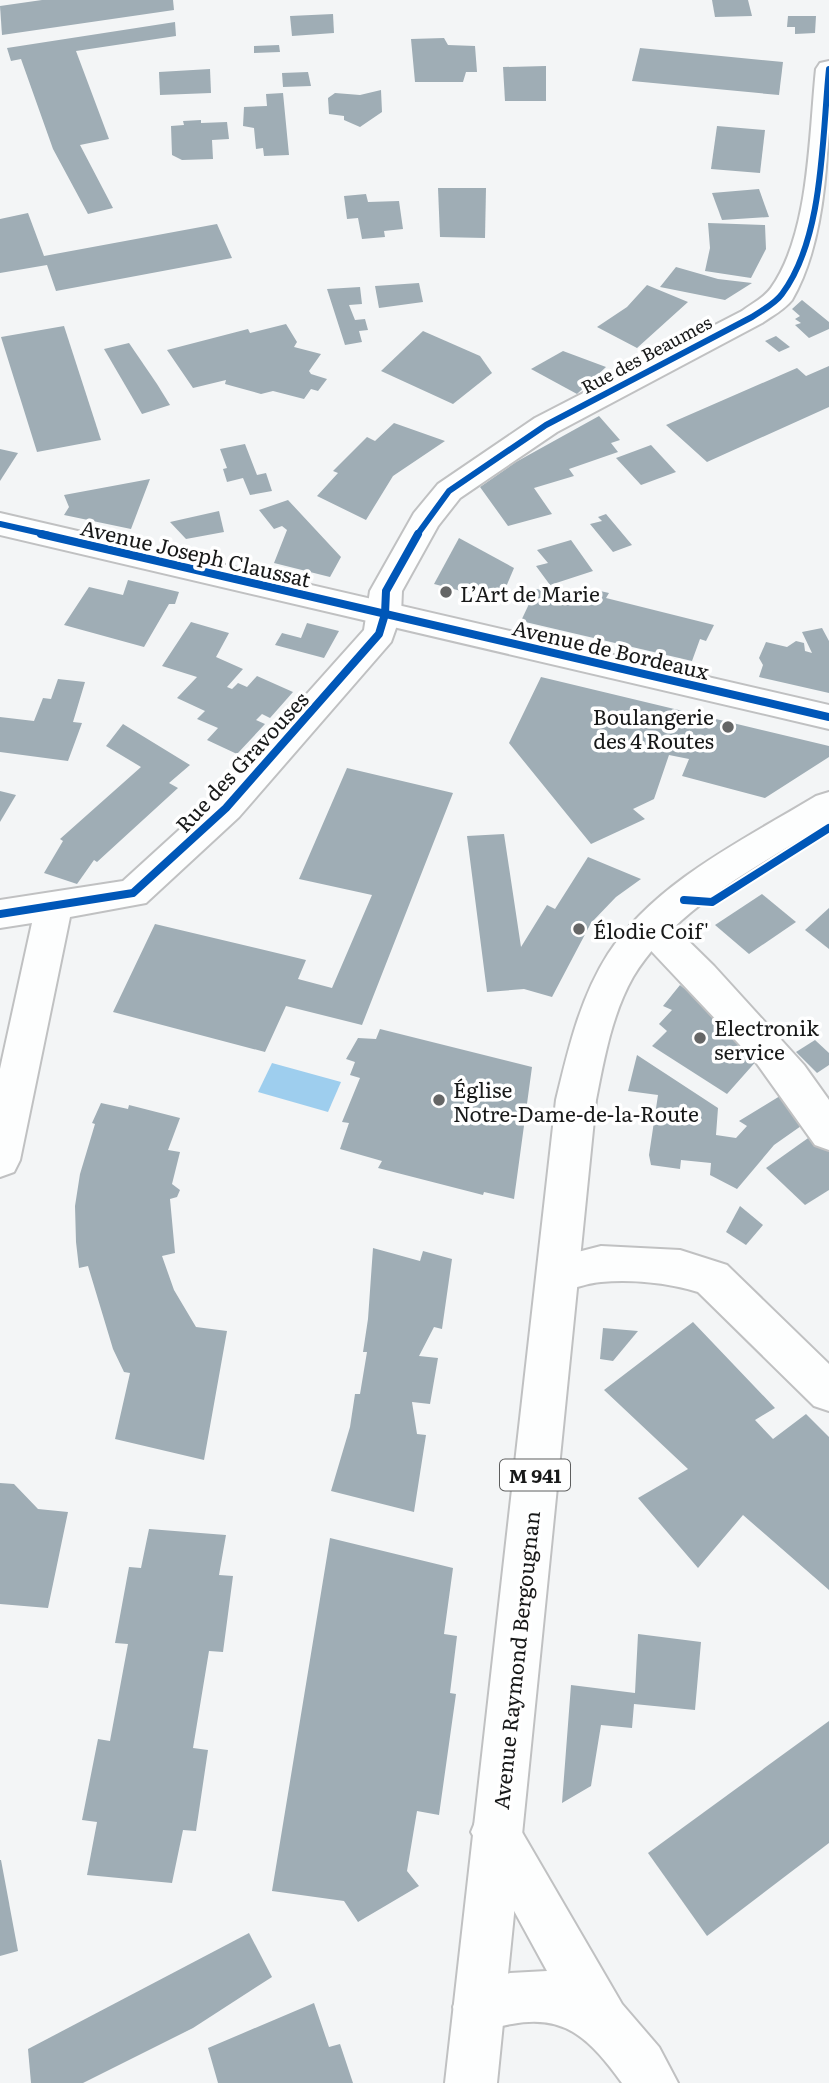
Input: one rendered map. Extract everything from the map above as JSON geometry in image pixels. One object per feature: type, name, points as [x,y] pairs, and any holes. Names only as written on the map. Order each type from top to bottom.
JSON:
[{"type":"street","name":"Rue des Beaumes","points":[[384,614],[386,591],[425,521],[449,491],[546,425],[752,317],[781,296],[802,259],[810,223],[829,69]]},
{"type":"street","name":"Avenue Joseph Claussat","points":[[0,524],[384,614]]},
{"type":"street","name":"Avenue de Bordeaux","points":[[384,614],[829,717]]},
{"type":"street","name":"Rue des Gravouses","points":[[0,914],[133,893],[226,808],[292,735],[379,634],[384,614]]},
{"type":"street","name":"Avenue Raymond Bergougnan","points":[[471,2083],[495,1832],[576,1100],[588,1045],[630,950],[652,928],[694,894],[829,805]]},
{"type":"street","points":[[0,1160],[54,907]]},
{"type":"street","points":[[652,928],[727,1000],[768,1045],[829,1133]]},
{"type":"street","points":[[558,1274],[601,1264],[643,1265],[680,1268],[712,1278],[829,1392]]},
{"type":"street","points":[[495,1832],[601,2016],[634,2053],[652,2083]]},
{"type":"street","points":[[478,2007],[521,1997],[558,1998],[601,2016]]},
{"type":"water","points":[[272,1063],[341,1082],[328,1112],[258,1092]]},
{"type":"building","points":[[42,0],[173,0],[174,10],[2,35],[0,6]]},
{"type":"building","points":[[712,0],[748,0],[752,16],[715,17]]},
{"type":"building","points":[[333,14],[334,33],[292,36],[290,16]]},
{"type":"building","points":[[788,16],[816,16],[815,33],[795,34],[795,27],[787,27]]},
{"type":"building","points":[[175,22],[176,36],[76,51],[109,139],[80,145],[113,208],[88,214],[53,149],[21,59],[11,61],[7,48]]},
{"type":"building","points":[[444,38],[448,45],[475,46],[477,72],[466,72],[463,82],[415,82],[411,39]]},
{"type":"building","points":[[279,45],[280,52],[254,53],[254,46]]},
{"type":"building","points":[[640,48],[783,62],[779,95],[632,81]]},
{"type":"building","points":[[546,66],[546,101],[505,101],[503,67]]},
{"type":"building","points":[[210,69],[211,93],[160,95],[159,72]]},
{"type":"building","points":[[308,72],[311,86],[283,87],[282,73]]},
{"type":"building","points":[[381,90],[382,112],[360,127],[344,120],[344,116],[329,114],[328,98],[335,93],[360,95]]},
{"type":"building","points":[[283,93],[289,155],[264,156],[263,148],[256,149],[254,128],[243,126],[244,107],[267,106],[266,94]]},
{"type":"building","points":[[201,120],[201,123],[227,122],[229,139],[212,140],[213,159],[182,160],[172,155],[171,126],[184,125],[183,121]]},
{"type":"building","points":[[717,126],[765,130],[760,173],[711,169]]},
{"type":"building","points":[[438,188],[486,188],[485,238],[440,237]]},
{"type":"building","points":[[759,189],[769,217],[722,220],[712,193]]},
{"type":"building","points":[[366,194],[368,202],[399,201],[403,229],[384,231],[385,237],[362,239],[358,218],[347,219],[344,196]]},
{"type":"building","points":[[28,213],[44,256],[217,224],[232,258],[56,291],[47,265],[0,273],[0,219]]},
{"type":"building","points":[[708,223],[765,225],[766,249],[751,278],[705,271],[710,248]]},
{"type":"building","points":[[676,267],[718,279],[752,283],[725,300],[660,287]]},
{"type":"building","points":[[419,283],[423,302],[379,308],[375,286]]},
{"type":"building","points":[[647,285],[688,302],[637,348],[597,327],[627,307]]},
{"type":"building","points":[[360,287],[362,304],[349,305],[355,320],[365,319],[368,330],[359,331],[362,342],[345,345],[327,289]]},
{"type":"building","points":[[802,300],[829,322],[829,329],[809,338],[795,325],[801,323],[795,319],[800,316],[792,309]]},
{"type":"building","points":[[286,324],[297,342],[294,347],[321,354],[309,371],[327,379],[318,391],[311,389],[304,399],[273,391],[261,394],[225,384],[226,380],[193,388],[167,350],[248,329],[250,333]]},
{"type":"building","points":[[64,326],[101,440],[37,452],[1,337]]},
{"type":"building","points":[[423,331],[480,356],[492,373],[453,404],[381,371]]},
{"type":"building","points":[[776,336],[790,347],[779,352],[765,341]]},
{"type":"building","points":[[129,343],[170,405],[142,414],[104,349]]},
{"type":"building","points":[[563,351],[606,367],[577,394],[531,369]]},
{"type":"building","points":[[829,366],[829,407],[707,462],[666,425],[797,368],[806,376]]},
{"type":"building","points":[[599,416],[620,440],[611,443],[618,452],[569,469],[574,476],[534,488],[552,514],[508,526],[480,487],[516,462]]},
{"type":"building","points":[[394,423],[445,441],[393,476],[366,520],[317,496],[338,473],[333,471],[367,437],[375,441]]},
{"type":"building","points":[[245,444],[257,475],[266,473],[272,491],[250,495],[243,478],[227,482],[223,469],[227,468],[220,449]]},
{"type":"building","points":[[651,445],[676,472],[641,485],[616,458]]},
{"type":"building","points":[[0,449],[18,453],[0,481]]},
{"type":"building","points":[[150,479],[131,529],[64,515],[69,507],[64,495]]},
{"type":"building","points":[[288,500],[341,557],[330,577],[274,563],[287,530],[282,526],[274,529],[259,510]]},
{"type":"building","points":[[219,511],[224,532],[186,539],[170,522]]},
{"type":"building","points":[[606,514],[632,545],[613,552],[590,524],[602,521],[598,517]]},
{"type":"building","points":[[459,538],[514,568],[500,601],[434,584]]},
{"type":"building","points":[[571,540],[593,571],[550,585],[536,566],[548,563],[537,550]]},
{"type":"building","points":[[128,580],[179,592],[175,604],[169,604],[144,647],[64,625],[89,587],[123,595]]},
{"type":"building","points":[[536,589],[555,592],[553,596],[584,603],[585,599],[595,601],[596,590],[609,593],[606,598],[714,625],[706,641],[700,639],[692,661],[521,621]]},
{"type":"building","points":[[191,622],[229,633],[216,657],[243,669],[227,687],[232,689],[238,683],[247,687],[257,676],[293,692],[270,718],[262,714],[256,720],[265,724],[237,754],[207,740],[218,728],[197,719],[205,711],[177,698],[197,677],[162,666]]},
{"type":"building","points":[[307,623],[339,631],[324,658],[275,645],[282,633],[301,638]]},
{"type":"building","points":[[822,628],[829,641],[829,693],[759,677],[763,665],[759,658],[766,642],[787,647],[796,641],[804,643],[805,651],[812,653],[802,632]]},
{"type":"building","points":[[541,677],[829,746],[829,757],[765,798],[682,776],[689,759],[669,755],[654,799],[633,809],[645,819],[591,844],[509,743]]},
{"type":"building","points":[[58,679],[85,682],[73,722],[82,723],[68,761],[0,752],[0,717],[34,721],[43,698],[51,699]]},
{"type":"building","points":[[123,724],[190,765],[169,783],[178,788],[97,862],[94,860],[77,884],[44,873],[63,841],[60,839],[141,767],[106,746]]},
{"type":"building","points":[[347,768],[453,793],[362,1025],[286,1006],[265,1052],[113,1012],[155,924],[306,960],[298,979],[332,988],[372,895],[299,879]]},
{"type":"building","points":[[0,791],[16,795],[0,822]]},
{"type":"building","points":[[504,834],[521,947],[547,905],[555,909],[588,857],[641,879],[616,897],[591,923],[552,997],[524,989],[487,992],[467,836]]},
{"type":"building","points":[[762,894],[796,922],[749,954],[715,925]]},
{"type":"building","points":[[829,908],[829,949],[805,930]]},
{"type":"building","name":"Electronik service","points":[[680,985],[716,1015],[759,1058],[727,1094],[652,1046],[667,1031],[659,1024],[672,1010],[663,1006]]},
{"type":"building","name":"Église Notre-Dame-de-la-Route","points":[[380,1029],[532,1067],[514,1199],[484,1192],[483,1195],[378,1168],[382,1161],[340,1149],[349,1123],[342,1122],[360,1078],[350,1075],[355,1062],[346,1059],[358,1038],[376,1039]]},
{"type":"building","points":[[815,1040],[829,1053],[829,1065],[817,1073],[796,1052]]},
{"type":"building","points":[[637,1055],[718,1108],[716,1135],[736,1138],[747,1126],[739,1121],[793,1088],[811,1119],[774,1145],[737,1189],[710,1175],[711,1163],[681,1160],[680,1169],[651,1165],[649,1155],[658,1095],[628,1091]]},
{"type":"building","points":[[101,1103],[128,1109],[129,1105],[180,1118],[168,1150],[180,1152],[172,1184],[180,1190],[177,1197],[170,1199],[175,1253],[162,1256],[174,1290],[196,1327],[227,1331],[204,1460],[115,1439],[130,1373],[124,1372],[113,1349],[88,1266],[79,1268],[76,1242],[75,1206],[80,1174],[95,1124],[92,1123]]},
{"type":"building","points":[[818,1131],[829,1150],[829,1190],[805,1205],[766,1168]]},
{"type":"building","points":[[740,1206],[763,1225],[746,1245],[726,1232]]},
{"type":"building","points":[[373,1248],[420,1261],[423,1251],[452,1259],[442,1329],[434,1327],[419,1356],[438,1358],[430,1404],[412,1402],[417,1434],[426,1435],[414,1512],[331,1491],[350,1427],[355,1394],[360,1394],[367,1352],[363,1352]]},
{"type":"building","points":[[693,1322],[775,1408],[755,1420],[773,1439],[806,1414],[829,1437],[829,1590],[743,1515],[698,1568],[638,1498],[688,1469],[604,1390]]},
{"type":"building","points":[[603,1328],[638,1331],[613,1361],[600,1359]]},
{"type":"building","points":[[0,1483],[14,1484],[38,1509],[68,1512],[48,1608],[0,1604]]},
{"type":"building","points":[[149,1529],[226,1535],[219,1575],[233,1576],[223,1652],[209,1651],[193,1748],[208,1750],[196,1831],[183,1830],[172,1883],[87,1875],[97,1822],[82,1820],[98,1739],[110,1741],[128,1644],[115,1643],[129,1567],[141,1568]]},
{"type":"building","points":[[330,1538],[453,1568],[444,1634],[457,1636],[450,1693],[456,1694],[439,1815],[417,1811],[407,1871],[419,1886],[358,1922],[344,1901],[272,1891]]},
{"type":"building","points":[[638,1634],[701,1642],[695,1710],[634,1704],[632,1728],[601,1725],[591,1786],[562,1803],[571,1685],[635,1693]]},
{"type":"building","points":[[829,1721],[829,1843],[707,1936],[648,1853]]},
{"type":"building","points":[[0,1860],[18,1951],[0,1956]]},
{"type":"building","points":[[249,1933],[272,1977],[193,2028],[83,2083],[31,2083],[28,2049]]},
{"type":"building","points":[[314,2003],[329,2047],[340,2044],[353,2083],[218,2083],[208,2048]]},
{"type":"cycle path","points":[[0,914],[133,893],[226,808],[379,634],[385,614],[386,591],[425,521],[449,491],[546,425],[752,317],[782,294],[795,273],[811,217],[821,155],[829,69]]},
{"type":"cycle path","points":[[0,524],[829,717]]},
{"type":"cycle path","points":[[684,900],[712,902],[829,828]]},
{"type":"place","name":"L’Art de Marie","points":[[446,592]]},
{"type":"place","name":"Boulangerie des 4 Routes","points":[[728,727]]},
{"type":"place","name":"Élodie Coif'","points":[[579,929]]},
{"type":"place","name":"Electronik service","points":[[700,1038]]},
{"type":"place","name":"Église Notre-Dame-de-la-Route","points":[[439,1100]]}]
